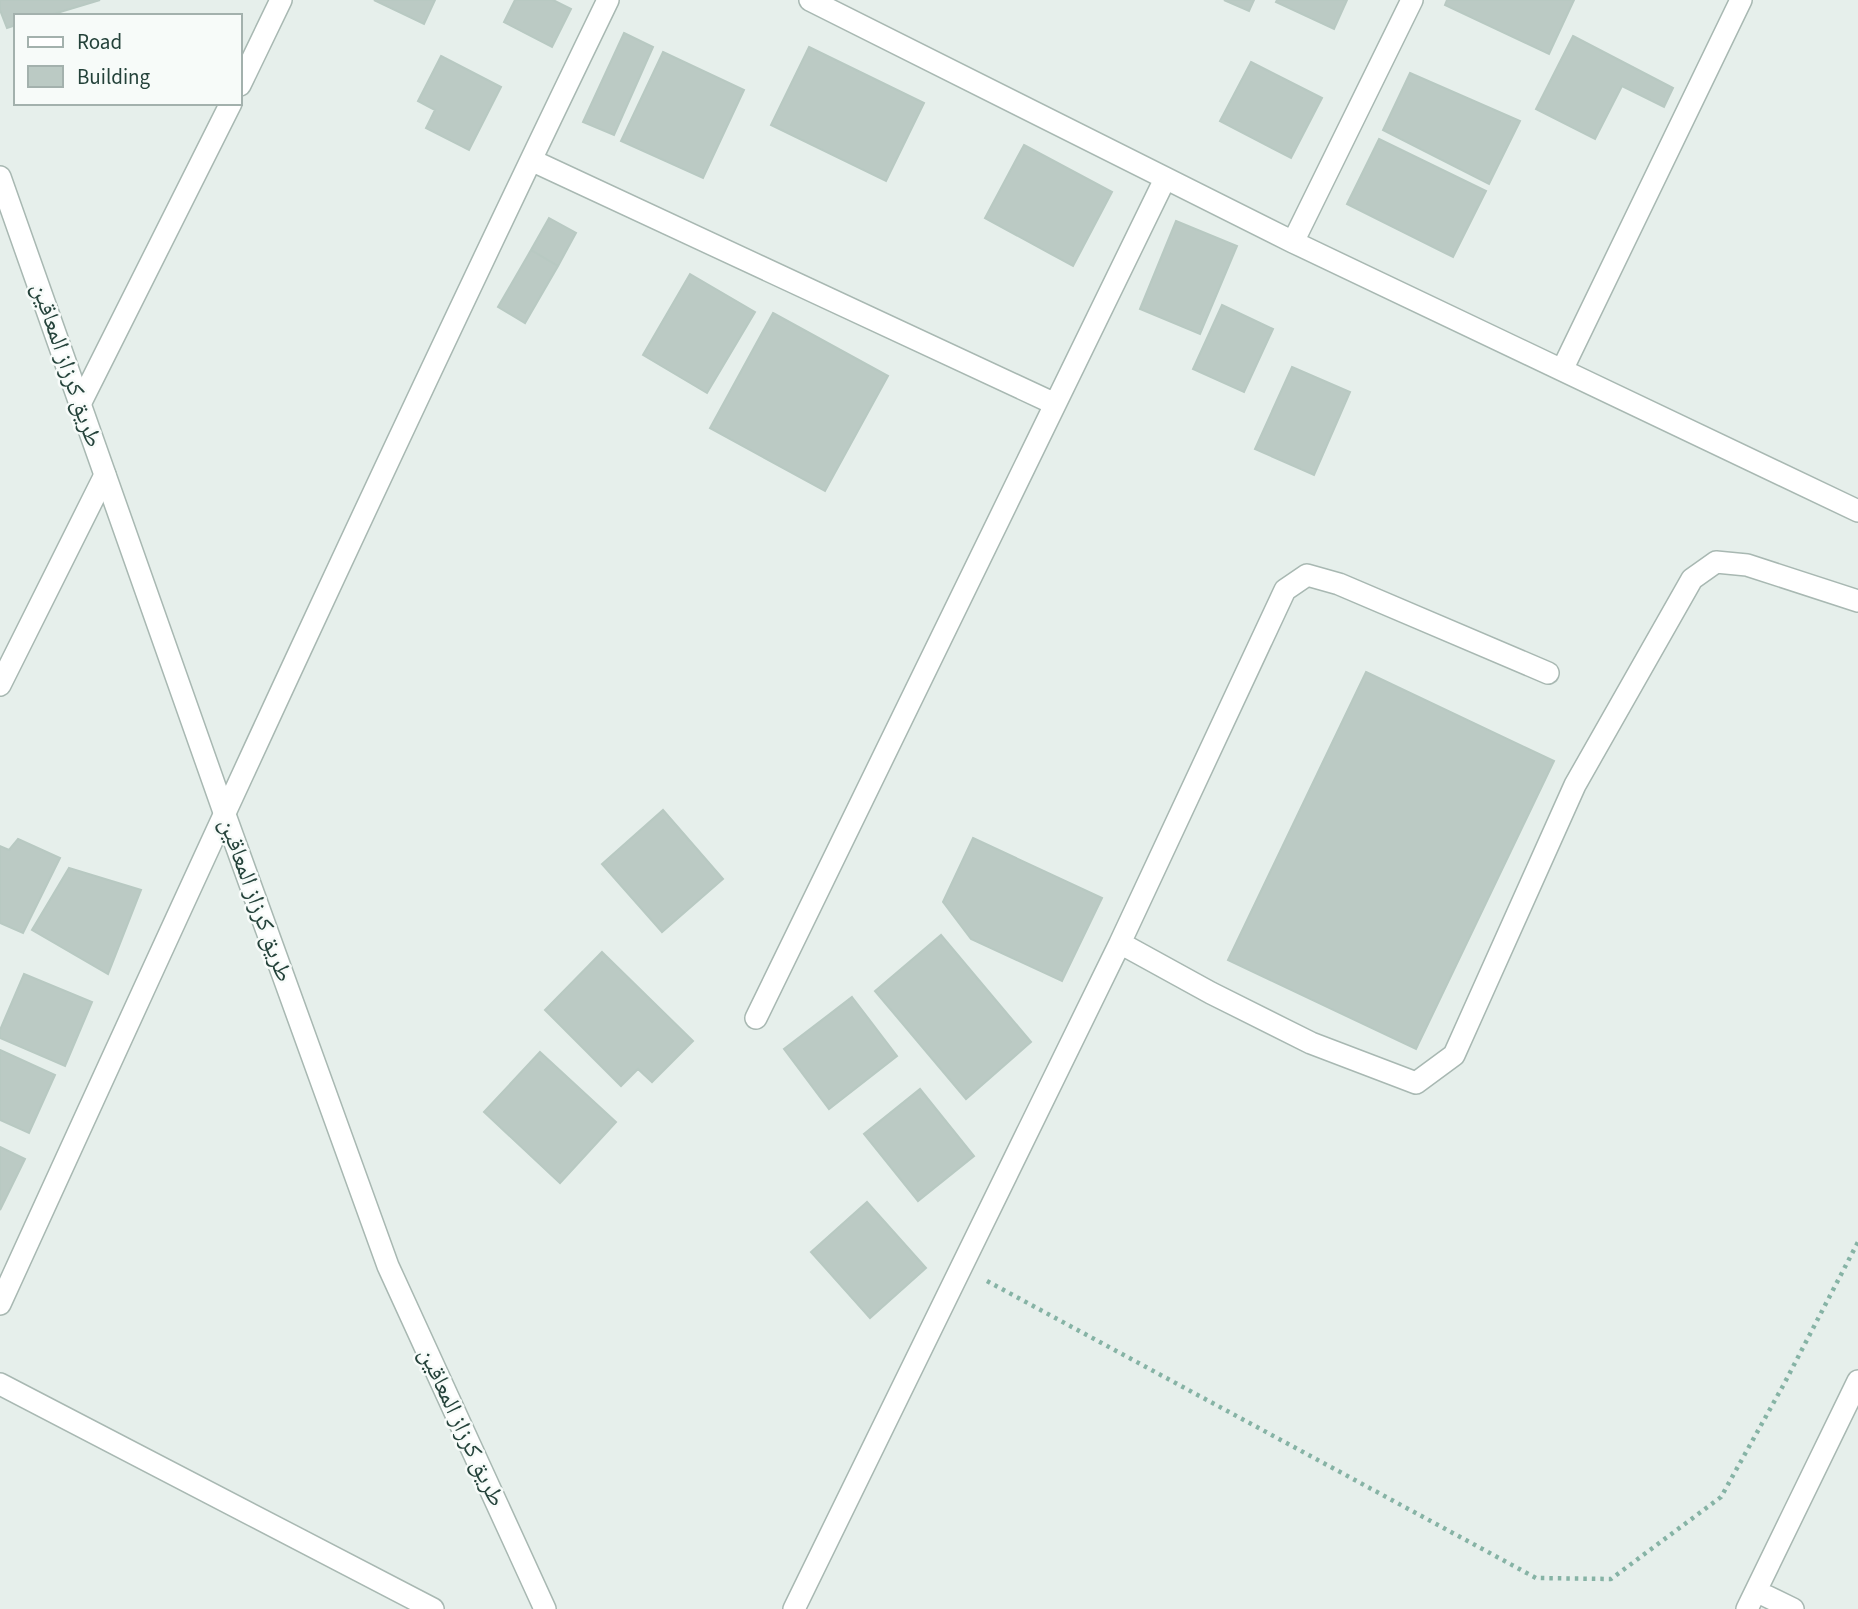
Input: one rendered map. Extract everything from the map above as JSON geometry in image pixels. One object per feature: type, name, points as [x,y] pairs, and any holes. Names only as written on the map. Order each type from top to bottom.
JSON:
[{"type":"street","points":[[242,81],[281,0]]},
{"type":"street","points":[[0,1304],[224,813],[608,0]]},
{"type":"street","points":[[810,0],[1293,242],[1858,511]]},
{"type":"street","points":[[1293,242],[1412,0]]},
{"type":"street","points":[[1562,370],[1741,0]]},
{"type":"street","points":[[80,404],[230,105]]},
{"type":"street","points":[[531,160],[1055,404]]},
{"type":"street","name":"طريق كرزاز المعاقين","points":[[0,177],[224,813],[388,1266],[545,1609]]},
{"type":"street","points":[[756,1017],[1165,179]]},
{"type":"street","points":[[0,685],[105,475]]},
{"type":"street","points":[[1120,943],[1311,1043],[1416,1083],[1454,1055],[1575,785],[1692,579],[1716,562],[1747,565],[1858,601]]},
{"type":"street","points":[[794,1609],[1120,943],[1285,590],[1307,575],[1339,584],[1548,673]]},
{"type":"street","points":[[1793,1609],[1751,1600],[1858,1381]]},
{"type":"street","points":[[0,1384],[433,1609]]},
{"type":"path","points":[[961,1268],[1536,1578],[1611,1579],[1721,1497],[1858,1242]]},
{"type":"building","points":[[0,0],[100,0],[54,14],[14,14],[14,26],[7,28],[0,10]]},
{"type":"building","points":[[374,0],[435,0],[424,24]]},
{"type":"building","points":[[515,0],[553,0],[571,9],[552,47],[504,22]]},
{"type":"building","points":[[1224,0],[1254,0],[1249,11]]},
{"type":"building","points":[[1347,0],[1334,29],[1276,2]]},
{"type":"building","points":[[1447,0],[1574,0],[1549,54],[1445,5]]},
{"type":"building","points":[[624,33],[653,47],[614,135],[583,122]]},
{"type":"building","points":[[1573,36],[1673,88],[1664,107],[1622,86],[1595,139],[1536,109]]},
{"type":"building","points":[[809,47],[924,103],[886,181],[771,125]]},
{"type":"building","points":[[663,52],[744,90],[703,178],[621,141]]},
{"type":"building","points":[[441,56],[501,87],[469,150],[426,128],[435,110],[418,101]]},
{"type":"building","points":[[1251,62],[1322,98],[1291,158],[1220,121]]},
{"type":"building","points":[[1410,73],[1520,121],[1489,184],[1383,130]]},
{"type":"building","points":[[1379,139],[1486,191],[1453,257],[1347,204]]},
{"type":"building","points":[[1024,145],[1112,192],[1073,266],[985,218]]},
{"type":"building","points":[[549,218],[576,233],[558,266],[531,250]]},
{"type":"building","points":[[1176,221],[1237,246],[1200,334],[1140,309]]},
{"type":"building","points":[[531,250],[558,266],[525,323],[498,307]]},
{"type":"building","points":[[690,274],[755,312],[707,393],[643,355]]},
{"type":"building","points":[[1222,305],[1273,329],[1244,392],[1193,369]]},
{"type":"building","points":[[773,313],[888,376],[825,491],[710,428]]},
{"type":"building","points":[[1292,367],[1350,392],[1314,475],[1255,449]]},
{"type":"building","points":[[1366,672],[1554,761],[1416,1049],[1228,960]]},
{"type":"building","points":[[663,810],[723,879],[662,932],[602,864]]},
{"type":"building","points":[[973,838],[1102,898],[1062,981],[971,939],[943,902]]},
{"type":"building","points":[[18,839],[60,858],[23,933],[0,923],[0,846],[9,850]]},
{"type":"building","points":[[69,868],[141,890],[108,974],[32,930]]},
{"type":"building","points":[[941,935],[1031,1042],[966,1099],[875,991]]},
{"type":"building","points":[[602,952],[693,1041],[652,1082],[638,1069],[621,1086],[545,1010]]},
{"type":"building","points":[[24,974],[92,1002],[65,1066],[0,1038],[0,1030]]},
{"type":"building","points":[[852,997],[897,1056],[829,1109],[784,1049]]},
{"type":"building","points":[[0,1050],[55,1075],[29,1133],[0,1120]]},
{"type":"building","points":[[540,1052],[616,1122],[560,1183],[484,1112]]},
{"type":"building","points":[[920,1089],[974,1156],[918,1201],[864,1134]]},
{"type":"building","points":[[0,1147],[25,1159],[0,1210]]},
{"type":"building","points":[[867,1202],[926,1268],[870,1318],[811,1252]]}]
